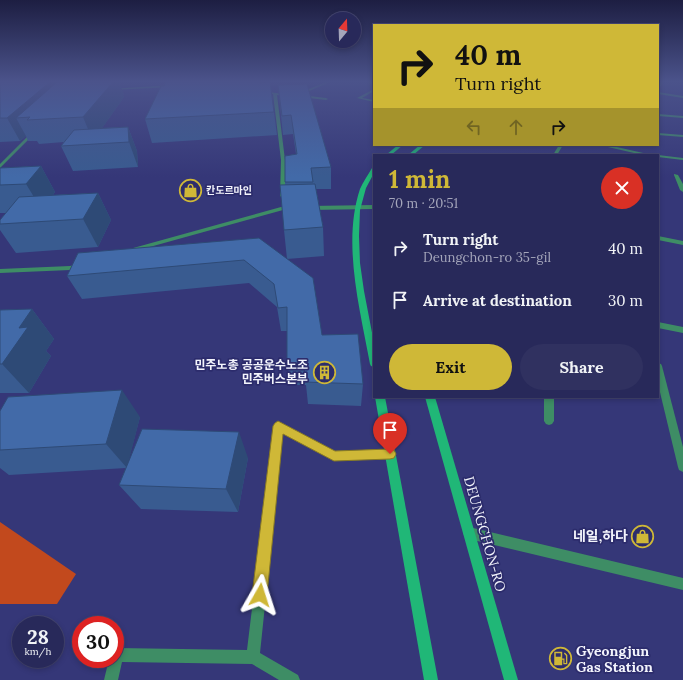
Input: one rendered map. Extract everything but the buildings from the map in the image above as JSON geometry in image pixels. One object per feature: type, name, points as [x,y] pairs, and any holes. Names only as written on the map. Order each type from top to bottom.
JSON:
[{"type":"main road","points":[[389,154],[400,146]]},
{"type":"main road","points":[[411,154],[422,146]]},
{"type":"main road","points":[[373,169],[368,176],[358,206],[355,234],[359,280],[373,358]]},
{"type":"main road","points":[[380,398],[431,680]]},
{"type":"main road","name":"DEUNGCHON-RO","points":[[430,398],[510,680]]},
{"type":"street","points":[[277,114],[283,160],[283,208]]},
{"type":"street","points":[[659,115],[683,117]]},
{"type":"street","points":[[0,167],[37,129]]},
{"type":"street","points":[[659,134],[683,136]]},
{"type":"street","points":[[606,146],[645,154]]},
{"type":"street","points":[[659,156],[683,159]]},
{"type":"street","points":[[676,174],[683,190]]},
{"type":"street","points":[[117,254],[283,208],[373,207]]},
{"type":"street","points":[[659,238],[683,243]]},
{"type":"street","points":[[0,271],[70,268],[87,263]]},
{"type":"street","points":[[659,325],[683,330]]},
{"type":"street","points":[[659,370],[683,467]]},
{"type":"street","points":[[549,398],[549,421]]},
{"type":"street","points":[[253,657],[278,426],[334,456],[390,454]]},
{"type":"street","points":[[469,533],[683,584]]},
{"type":"street","points":[[111,680],[117,655],[253,657],[293,680]]},
{"type":"shaded area","points":[[0,522],[76,574],[57,604],[0,604]]},
{"type":"place","name":"칸도르마인","points":[[190,190]]},
{"type":"place","name":"민주노총 공공운수노조 민주버스본부","points":[[324,372]]},
{"type":"place","name":"네일,하다","points":[[643,536]]},
{"type":"place","name":"Gyeongjun Gas Station","points":[[561,659]]},
{"type":"route","points":[[260,595],[278,426],[334,456],[390,454]]}]
